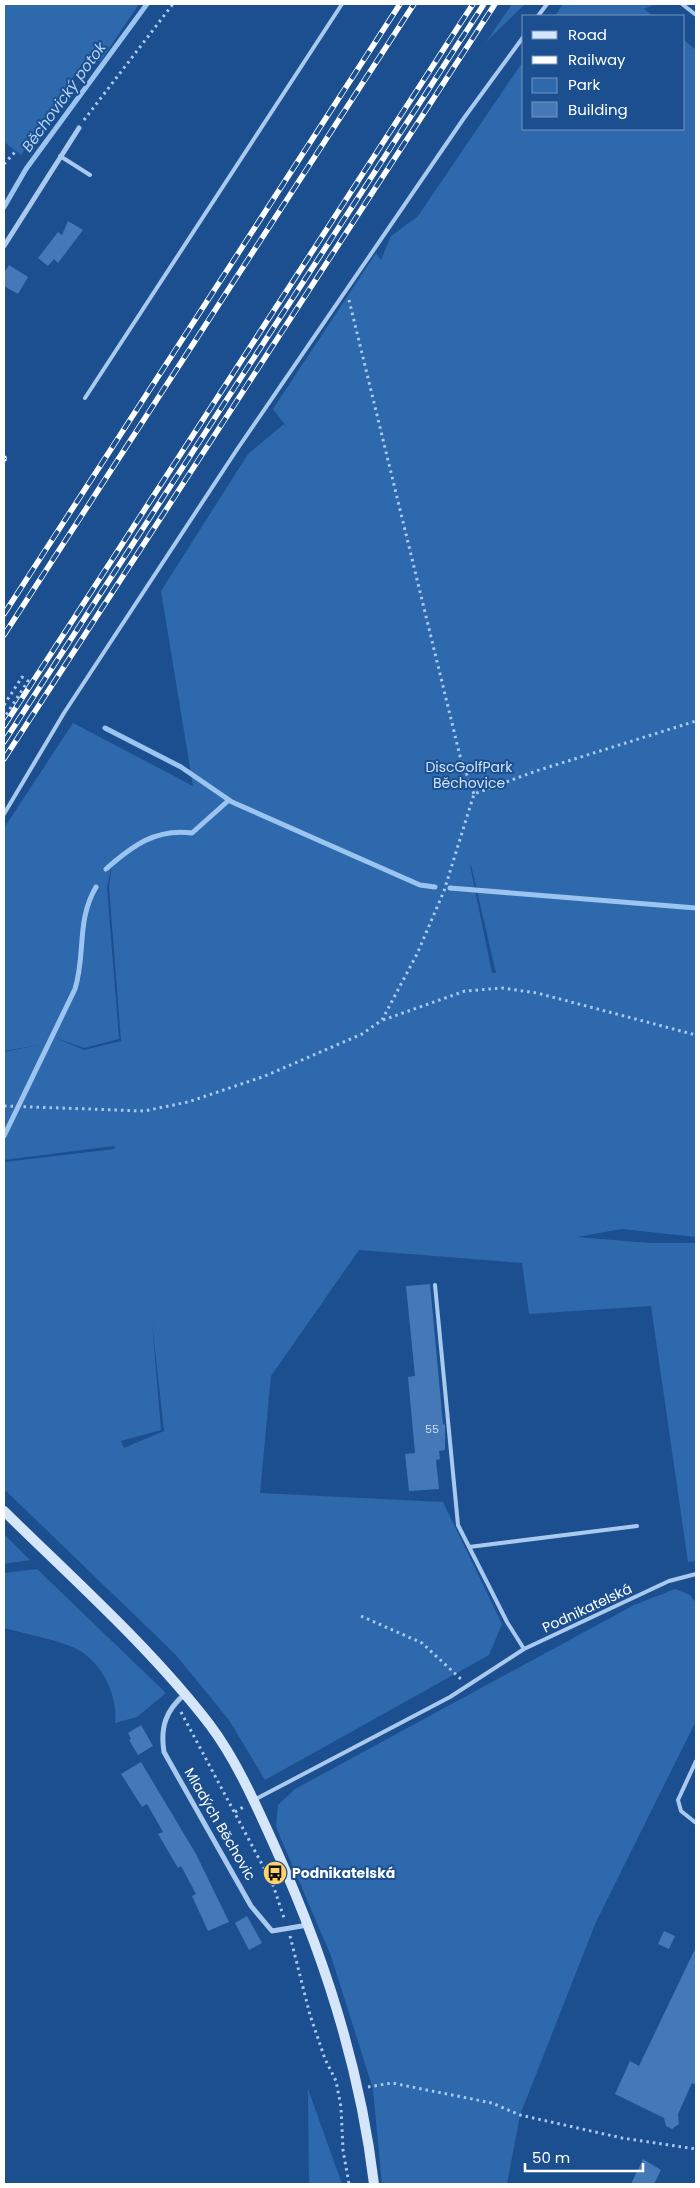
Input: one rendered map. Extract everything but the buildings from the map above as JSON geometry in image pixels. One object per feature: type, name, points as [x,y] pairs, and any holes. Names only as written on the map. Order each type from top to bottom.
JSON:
[{"type":"street","points":[[4,246],[79,128]]},
{"type":"street","points":[[4,1511],[144,1649],[185,1694],[211,1727],[254,1800],[308,1925],[334,1995],[370,2142],[374,2184]]},
{"type":"street","name":"Mladých Běchovic","points":[[185,1694],[174,1702],[164,1721],[161,1737],[164,1752],[251,1906],[272,1931],[288,1930],[308,1925]]},
{"type":"lane","points":[[85,398],[342,4]]},
{"type":"lane","points":[[539,15],[547,4]]},
{"type":"lane","points":[[682,4],[696,15]]},
{"type":"lane","points":[[4,814],[64,713],[236,451],[464,118],[522,39]]},
{"type":"lane","points":[[60,156],[90,175]]},
{"type":"lane","points":[[435,1285],[458,1525],[524,1649]]},
{"type":"lane","points":[[470,1547],[638,1526]]},
{"type":"lane","name":"Podnikatelská","points":[[254,1800],[468,1685],[524,1649],[669,1581],[696,1575]]},
{"type":"lane","points":[[696,1761],[678,1800],[681,1811],[696,1823]]},
{"type":"path","points":[[79,128],[173,4]]},
{"type":"path","points":[[4,164],[16,152]]},
{"type":"path","points":[[346,290],[353,311],[460,756],[474,794],[444,891],[417,954],[382,1020]]},
{"type":"path","points":[[4,705],[22,677],[28,681],[4,718]]},
{"type":"path","points":[[474,794],[696,721]]},
{"type":"path","points":[[4,1106],[144,1111],[188,1102],[265,1076],[362,1034],[382,1020],[465,991],[502,988],[537,993],[696,1035]]},
{"type":"path","points":[[361,1616],[422,1643],[468,1685]]},
{"type":"path","points":[[174,1702],[192,1730],[273,1885],[288,1930],[310,2015],[325,2059],[336,2081],[341,2107],[343,2150],[349,2184]]},
{"type":"path","points":[[359,2091],[375,2084],[392,2083],[492,2103],[520,2115],[622,2138],[696,2149]]},
{"type":"green space","points":[[4,4],[139,4],[100,62],[88,55],[21,155],[4,142]]},
{"type":"green space","points":[[512,4],[525,4],[486,42]]},
{"type":"green space","points":[[563,4],[655,4],[644,9],[652,15],[556,15]]},
{"type":"green space","name":"DiscGolfPark Běchovice","points":[[685,41],[696,50],[696,1237],[622,1229],[577,1237],[650,1243],[696,1243],[696,1561],[688,1562],[651,1306],[529,1314],[522,1263],[359,1250],[271,1376],[260,1493],[443,1502],[502,1624],[489,1655],[265,1780],[229,1720],[175,1654],[4,1489],[4,1162],[115,1149],[114,1146],[4,1160],[4,1052],[39,1045],[4,1051],[4,828],[73,723],[193,786],[161,591],[248,454],[284,424],[290,431],[273,409],[376,253],[381,260],[391,236],[418,216],[522,63],[522,130],[685,130]],"holes":[[[112,864],[109,887],[121,1041],[84,1050],[53,1037],[84,1048],[119,1039],[107,887]],[[471,865],[496,973],[492,973]],[[152,1322],[164,1431],[124,1448],[121,1441],[161,1430]]]},
{"type":"green space","points":[[4,1534],[30,1560],[4,1564]]},
{"type":"green space","points":[[37,1569],[166,1693],[137,1717],[115,1723],[112,1693],[103,1674],[90,1658],[75,1648],[4,1628],[4,1573]]},
{"type":"green space","points":[[675,1589],[690,1595],[696,1603],[696,1721],[596,1922],[520,2115],[507,2184],[382,2184],[373,2089],[331,1956],[276,1827],[278,1805],[295,1789],[634,1605]]},
{"type":"green space","points":[[308,2089],[342,2184],[309,2184]]},
{"type":"waterway","name":"Běchovický potok","points":[[4,207],[26,169],[147,4]]},
{"type":"waterway","points":[[105,728],[181,767],[232,802],[420,885],[435,887]]},
{"type":"waterway","points":[[106,869],[125,853],[145,840],[167,833],[192,833],[229,800]]},
{"type":"waterway","points":[[4,1136],[75,989],[80,963],[83,925],[96,887]]},
{"type":"waterway","points":[[450,888],[696,908]]},
{"type":"railway","points":[[4,614],[400,4]]},
{"type":"railway","points":[[4,635],[414,4]]},
{"type":"railway","points":[[4,726],[473,4]]},
{"type":"railway","points":[[4,742],[484,4]]},
{"type":"railway","points":[[4,759],[495,4]]},
{"type":"place","name":"Podnikatelská","points":[[275,1873]]}]
